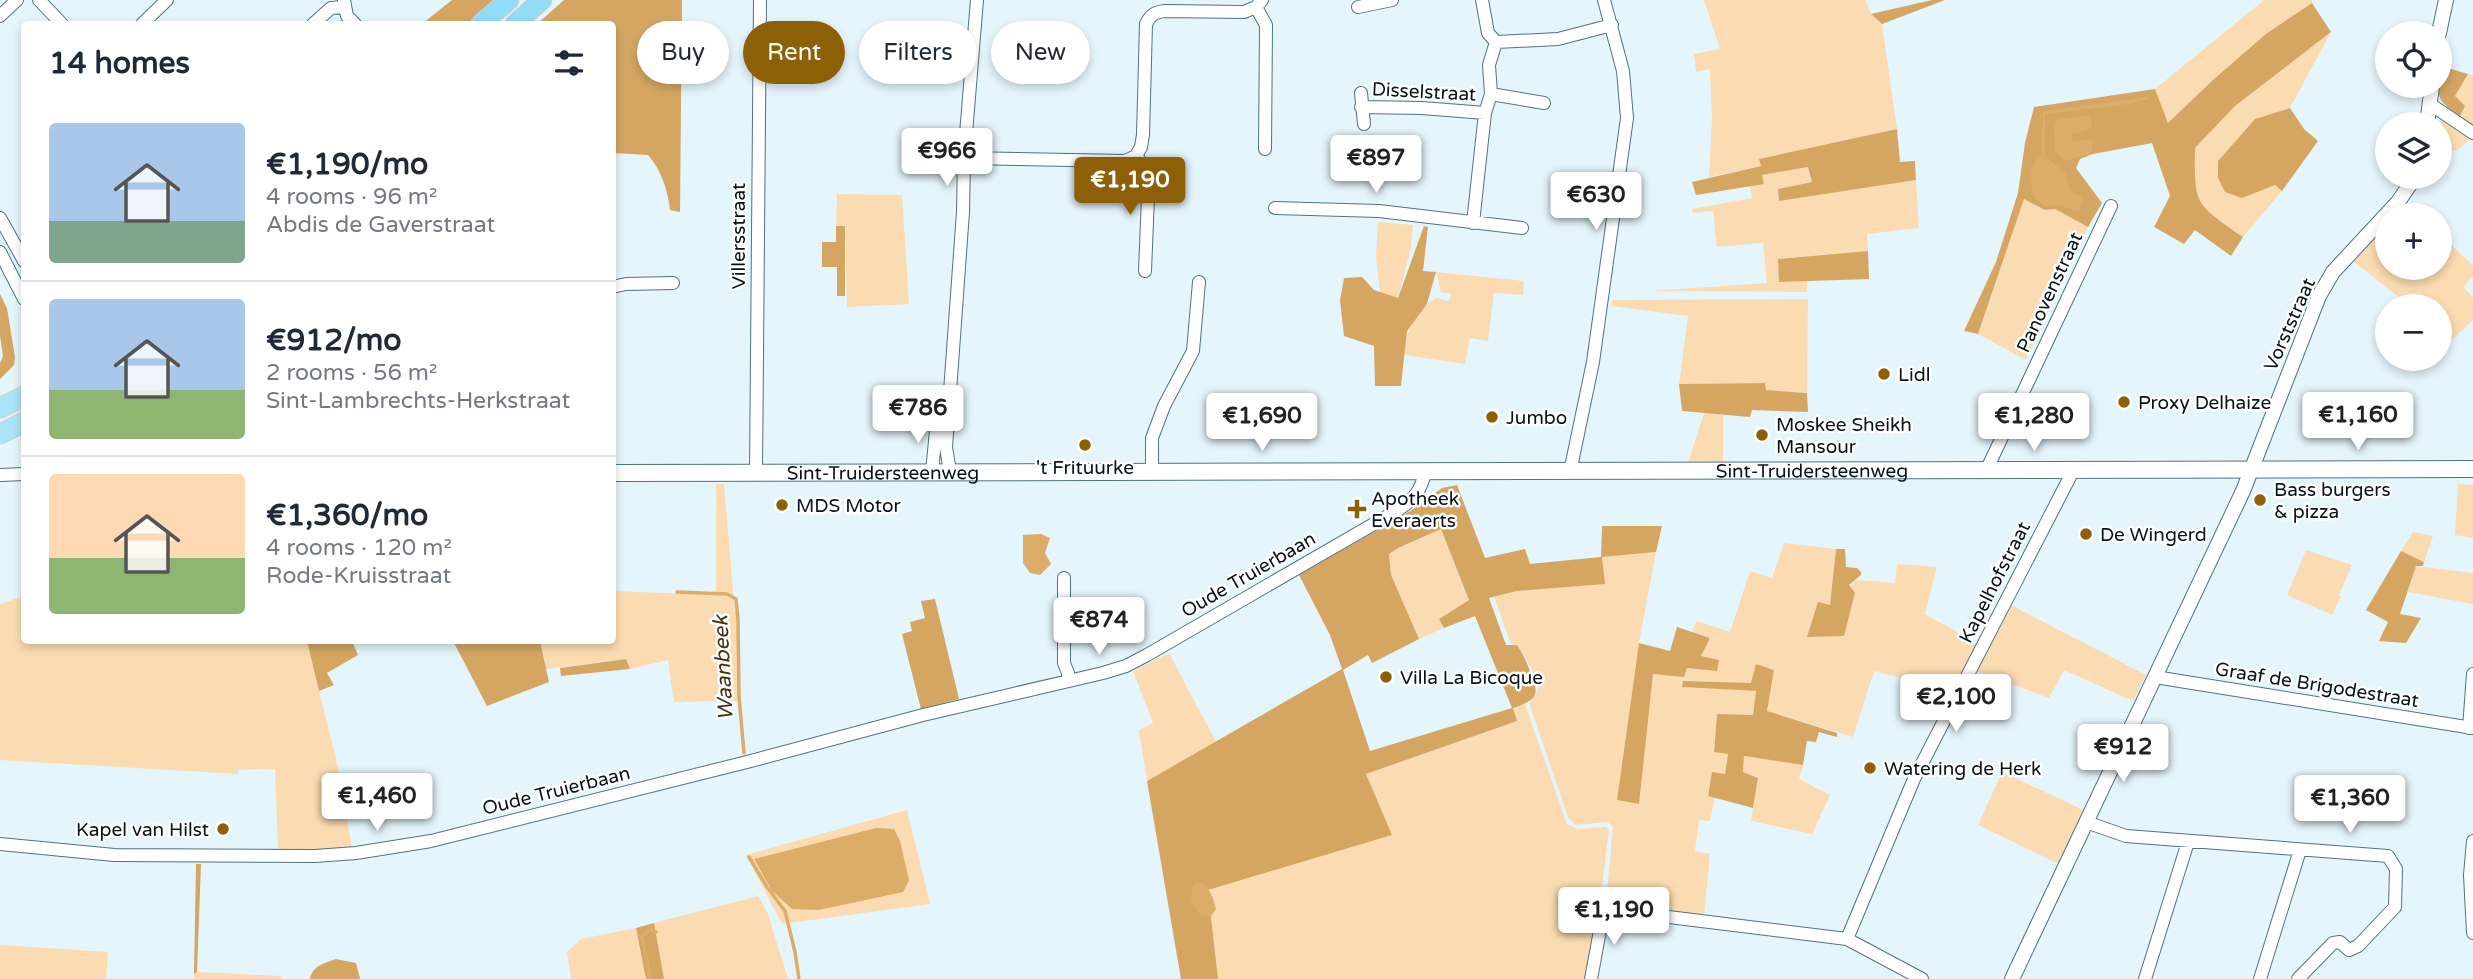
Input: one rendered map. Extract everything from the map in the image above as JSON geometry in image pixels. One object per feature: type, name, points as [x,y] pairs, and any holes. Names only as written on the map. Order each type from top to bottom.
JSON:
[{"type":"highway","points":[[484,21],[509,0]]},
{"type":"highway","points":[[518,21],[542,0]]},
{"type":"main road","points":[[0,408],[21,398]]},
{"type":"main road","points":[[0,434],[21,424]]},
{"type":"main road","name":"Sint-Truidersteenweg","points":[[616,473],[2473,470]]},
{"type":"street","points":[[0,16],[17,0]]},
{"type":"street","points":[[39,0],[59,21]]},
{"type":"street","points":[[145,21],[167,0]]},
{"type":"street","name":"Villersstraat","points":[[756,473],[760,0]]},
{"type":"street","points":[[950,472],[946,447],[977,0]]},
{"type":"street","points":[[1357,7],[1392,0]]},
{"type":"street","points":[[1482,0],[1488,33],[1496,42],[1558,39],[1612,25]]},
{"type":"street","points":[[1570,472],[1593,362],[1625,148],[1627,118],[1623,71],[1604,0]]},
{"type":"street","points":[[2442,21],[2446,0]]},
{"type":"street","points":[[316,21],[331,8],[344,3],[347,16],[352,21]]},
{"type":"street","points":[[964,158],[1125,161],[1136,156],[1143,135],[1146,24],[1153,6],[1244,12],[1259,4],[1266,25],[1265,149]]},
{"type":"street","name":"Disselstraat","points":[[1473,223],[1485,113],[1491,94],[1489,65],[1496,42]]},
{"type":"street","name":"Disselstraat","points":[[1491,94],[1544,103]]},
{"type":"street","points":[[2429,112],[2431,98]]},
{"type":"street","name":"Disselstraat","points":[[1364,124],[1362,100],[1485,113]]},
{"type":"street","points":[[2430,104],[2473,133]]},
{"type":"street","points":[[1136,156],[1149,172],[1145,271]]},
{"type":"street","name":"Vorststraat","points":[[2012,979],[2251,471],[2319,296],[2333,272],[2407,189]]},
{"type":"street","name":"Panovenstraat","points":[[1986,471],[2111,206]]},
{"type":"street","points":[[1275,208],[1379,211],[1522,228]]},
{"type":"street","points":[[0,218],[21,256]]},
{"type":"street","points":[[0,252],[21,293]]},
{"type":"street","points":[[1152,472],[1153,438],[1164,406],[1193,351],[1199,282]]},
{"type":"street","points":[[616,286],[673,283]]},
{"type":"street","points":[[932,472],[937,420],[950,378]]},
{"type":"street","name":"Kapelhofstraat","points":[[1847,939],[1914,779],[2073,471]]},
{"type":"street","name":"Oude Truierbaan","points":[[0,844],[127,855],[315,856],[356,853],[430,841],[923,715],[1103,673],[1132,663],[1412,501],[1419,492],[1425,472]]},
{"type":"street","points":[[0,474],[21,474]]},
{"type":"street","points":[[1064,578],[1064,663],[1069,681]]},
{"type":"street","points":[[2471,728],[2473,674]]},
{"type":"street","name":"Graaf de Brigodestraat","points":[[2155,677],[2471,728]]},
{"type":"street","points":[[2086,821],[2126,836],[2381,853],[2388,856],[2396,869],[2395,907],[2358,946],[2349,950],[2340,942],[2333,943],[2298,979]]},
{"type":"street","points":[[2473,841],[2470,875],[2473,933]]},
{"type":"street","points":[[2145,979],[2188,842]]},
{"type":"street","points":[[2260,979],[2300,849]]},
{"type":"street","points":[[1591,979],[1604,909],[1847,939],[1922,979]]},
{"type":"shaded area","points":[[452,0],[496,0],[471,21],[426,21]]},
{"type":"shaded area","points":[[564,0],[682,0],[682,21],[637,21],[637,84],[681,84],[680,212],[670,210],[663,181],[648,155],[616,153],[616,21],[540,21]]},
{"type":"shaded area","points":[[1704,0],[1865,0],[1871,14],[1882,24],[1897,129],[1759,159],[1761,166],[1709,177],[1712,120],[1710,69],[1696,72],[1694,54],[1720,49]]},
{"type":"shaded area","points":[[1932,0],[1945,0],[1882,24],[1871,14]]},
{"type":"shaded area","points":[[2264,0],[2312,0],[2312,3],[2267,33],[2168,124],[2155,89]]},
{"type":"shaded area","points":[[2312,3],[2331,32],[2235,106],[2195,148],[2195,182],[2201,202],[2207,210],[2243,237],[2231,256],[2195,230],[2184,244],[2154,227],[2170,196],[2152,143],[2093,154],[2080,159],[2076,168],[2102,203],[2088,227],[2055,209],[2045,210],[2024,199],[1978,334],[1964,331],[1996,262],[2018,193],[2025,143],[2034,107],[2155,89],[2168,123],[2267,33]]},
{"type":"shaded area","points":[[2331,32],[2290,108],[2255,119],[2218,161],[2242,197],[2275,184],[2282,191],[2243,237],[2202,207],[2194,188],[2195,148],[2235,106]]},
{"type":"shaded area","points":[[2452,69],[2468,74],[2455,96],[2465,106],[2460,116],[2440,98],[2452,98]]},
{"type":"shaded area","points":[[2468,74],[2473,75],[2473,126],[2460,116],[2465,106],[2454,96]]},
{"type":"shaded area","points":[[2148,97],[2129,104],[2045,114],[2045,157],[2065,172],[2070,190],[2083,198],[2079,212],[2059,205],[2045,207],[2034,197],[2031,174],[2034,164],[2041,156],[2043,111]]},
{"type":"shaded area","points":[[2290,108],[2304,129],[2318,141],[2282,191],[2275,185],[2242,198],[2225,192],[2218,178],[2218,161],[2255,119]]},
{"type":"shaded area","points":[[2089,116],[2092,120],[2091,128],[2073,133],[2071,137],[2074,141],[2093,140],[2091,154],[2065,161],[2055,152],[2054,128],[2057,119]]},
{"type":"shaded area","points":[[2452,126],[2471,137],[2452,151]]},
{"type":"shaded area","points":[[1897,129],[1900,162],[1915,161],[1916,180],[1779,201],[1778,189],[1812,182],[1808,167],[1762,175],[1764,184],[1696,195],[1692,182],[1761,166],[1759,159]]},
{"type":"shaded area","points":[[1808,167],[1812,182],[1779,189],[1779,201],[1916,180],[1919,228],[1867,234],[1868,251],[1778,259],[1780,282],[1807,281],[1807,292],[1650,291],[1767,283],[1763,243],[1717,247],[1713,211],[1693,213],[1692,209],[1752,198],[1750,186],[1764,184],[1762,175]]},
{"type":"shaded area","points":[[837,194],[902,195],[909,304],[847,307],[845,227],[836,226]]},
{"type":"shaded area","points":[[2024,199],[2045,210],[2055,209],[2088,227],[2026,360],[1978,334]]},
{"type":"shaded area","points":[[1378,222],[1413,225],[1411,248],[1398,298],[1380,293],[1376,257]]},
{"type":"shaded area","points":[[836,226],[845,226],[845,296],[837,296],[837,267],[822,267],[822,242],[836,242]]},
{"type":"shaded area","points":[[1424,226],[1428,227],[1423,271],[1436,272],[1427,304],[1407,331],[1401,386],[1375,386],[1374,346],[1344,336],[1340,300],[1344,278],[1362,277],[1374,290],[1398,298]]},
{"type":"shaded area","points":[[2375,238],[2375,278],[2353,261]]},
{"type":"shaded area","points":[[2452,246],[2473,265],[2473,276],[2463,287],[2473,297],[2473,320],[2452,340],[2452,294],[2395,294],[2377,280],[2452,280]]},
{"type":"shaded area","points":[[1868,251],[1869,279],[1779,282],[1778,259]]},
{"type":"shaded area","points":[[1436,272],[1524,281],[1523,295],[1494,293],[1488,341],[1470,338],[1465,364],[1404,355],[1409,329],[1422,310],[1436,298],[1449,301],[1451,294],[1441,292]]},
{"type":"shaded area","points":[[0,294],[7,308],[15,357],[14,365],[0,379],[3,356]]},
{"type":"shaded area","points":[[1808,299],[1807,393],[1766,390],[1765,383],[1679,384],[1688,316],[1611,306],[1613,300]]},
{"type":"shaded area","points":[[1765,383],[1766,390],[1807,393],[1808,412],[1752,410],[1750,417],[1682,411],[1679,384]]},
{"type":"shaded area","points":[[1704,413],[1723,415],[1723,463],[1688,463]]},
{"type":"shaded area","points":[[716,484],[724,484],[739,639],[737,701],[674,702],[668,660],[630,669],[626,659],[546,669],[541,644],[616,644],[616,591],[716,595]]},
{"type":"shaded area","points":[[2458,484],[2473,485],[2473,538],[2455,535]]},
{"type":"shaded area","points":[[1457,485],[1485,558],[1525,549],[1530,564],[1601,557],[1602,526],[1662,526],[1656,552],[1602,557],[1605,584],[1517,591],[1489,598],[1506,645],[1517,645],[1535,685],[1536,691],[1532,699],[1513,708],[1517,721],[1366,774],[1392,835],[1208,890],[1218,979],[1181,979],[1147,781],[1342,669],[1330,635],[1299,575],[1412,510],[1442,488]],"holes":[[[1441,529],[1469,600],[1439,619],[1444,628],[1475,616],[1512,708],[1370,751],[1343,670],[1368,655],[1372,663],[1419,639],[1391,575],[1389,554]]]},
{"type":"shaded area","points":[[1441,529],[1469,600],[1439,619],[1444,628],[1419,639],[1391,575],[1389,554]]},
{"type":"shaded area","points":[[2413,532],[2433,536],[2424,562],[2401,551]]},
{"type":"shaded area","points":[[1041,534],[1050,538],[1045,553],[1051,564],[1040,575],[1030,573],[1023,563],[1023,535]]},
{"type":"shaded area","points":[[1784,543],[1836,549],[1830,605],[1807,636],[1856,580],[1895,583],[1897,564],[1937,567],[1925,614],[1980,645],[1953,691],[1874,671],[1853,737],[1767,711],[1774,669],[1752,683],[1683,687],[1756,691],[1753,715],[1717,714],[1714,751],[1728,754],[1725,774],[1712,772],[1708,795],[1715,797],[1710,821],[1699,820],[1695,851],[1710,854],[1704,916],[1606,902],[1613,827],[1608,822],[1576,825],[1568,817],[1529,703],[1537,690],[1535,678],[1517,645],[1511,644],[1494,597],[1517,591],[1604,584],[1602,557],[1656,552],[1639,643],[1617,800],[1638,804],[1653,673],[1684,677],[1687,668],[1700,656],[1710,638],[1692,632],[1697,621],[1730,632],[1750,571],[1772,578]]},
{"type":"shaded area","points":[[1836,549],[1845,549],[1846,567],[1857,568],[1861,572],[1849,585],[1855,593],[1844,636],[1807,637],[1818,602],[1830,605]]},
{"type":"shaded area","points":[[2306,550],[2352,565],[2332,615],[2287,595]]},
{"type":"shaded area","points":[[2401,551],[2424,562],[2423,566],[2416,566],[2400,614],[2421,618],[2406,643],[2379,641],[2388,622],[2366,610]]},
{"type":"shaded area","points":[[2416,566],[2473,573],[2473,604],[2408,592]]},
{"type":"shaded area","points":[[21,597],[21,644],[308,644],[340,776],[352,849],[278,849],[275,769],[238,770],[238,774],[0,760],[0,604]]},
{"type":"shaded area","points":[[935,599],[959,699],[921,709],[902,634],[912,631],[910,622],[925,618],[921,601]]},
{"type":"shaded area","points":[[2011,605],[2146,675],[2133,701],[2064,670],[2049,698],[1977,671]]},
{"type":"shaded area","points":[[1677,627],[1710,638],[1701,656],[1719,660],[1717,671],[1687,668],[1684,677],[1653,674],[1639,804],[1617,800],[1639,643],[1670,651]]},
{"type":"shaded area","points":[[308,644],[353,644],[358,655],[327,673],[334,685],[319,691]]},
{"type":"shaded area","points":[[455,644],[541,644],[549,682],[487,706]]},
{"type":"shaded area","points":[[1169,653],[1216,742],[1147,781],[1139,730],[1153,723],[1133,671]]},
{"type":"shaded area","points":[[626,659],[630,669],[561,676],[560,668]]},
{"type":"shaded area","points":[[1756,664],[1774,670],[1767,711],[1837,733],[1837,737],[1819,732],[1816,742],[1807,741],[1803,765],[1744,756],[1743,772],[1758,778],[1753,808],[1708,796],[1712,772],[1725,774],[1728,754],[1714,752],[1717,714],[1753,715],[1756,691],[1682,687],[1683,681],[1751,683]]},
{"type":"shaded area","points":[[1525,704],[1567,824],[1578,829],[1606,827],[1609,830],[1587,979],[1218,979],[1208,890],[1391,835],[1366,774],[1517,721],[1513,708]]},
{"type":"shaded area","points":[[1744,756],[1803,765],[1799,779],[1830,795],[1812,834],[1751,821],[1758,778],[1743,772]]},
{"type":"shaded area","points":[[2002,772],[2084,810],[2059,864],[1978,825]]},
{"type":"shaded area","points":[[907,810],[930,904],[782,924],[746,855]]},
{"type":"shaded area","points":[[876,828],[894,829],[900,841],[909,880],[903,892],[819,910],[792,909],[772,891],[754,859]]},
{"type":"shaded area","points":[[196,864],[201,864],[197,972],[194,974]]},
{"type":"shaded area","points":[[1197,881],[1205,885],[1212,896],[1216,909],[1211,916],[1203,917],[1191,900]]},
{"type":"shaded area","points":[[758,896],[768,914],[788,979],[664,979],[654,923]]},
{"type":"shaded area","points":[[654,923],[664,979],[646,979],[636,928]]},
{"type":"shaded area","points":[[636,928],[646,979],[571,979],[567,952],[581,939]]},
{"type":"shaded area","points":[[0,945],[108,952],[106,979],[0,979]]},
{"type":"shaded area","points":[[336,959],[356,963],[360,979],[310,979],[316,968]]},
{"type":"shaded area","points":[[197,972],[280,976],[283,979],[194,979]]},
{"type":"waterway","name":"Waanbeek","points":[[677,592],[727,594],[736,599],[744,753]]},
{"type":"waterway","name":"Waanbeek","points":[[749,857],[785,911],[799,979]]},
{"type":"waterway","points":[[650,979],[642,936],[651,929],[656,932]]},
{"type":"place","name":"Lidl","points":[[1884,374]]},
{"type":"place","name":"Proxy Delhaize","points":[[2124,402]]},
{"type":"place","name":"Jumbo","points":[[1492,417]]},
{"type":"place","name":"Moskee Sheikh Mansour","points":[[1762,435]]},
{"type":"place","name":"'t Frituurke","points":[[1085,445]]},
{"type":"place","name":"Bass burgers & pizza","points":[[2260,500]]},
{"type":"place","name":"MDS Motor","points":[[782,505]]},
{"type":"place","name":"Apotheek Everaerts","points":[[1357,509]]},
{"type":"place","name":"De Wingerd","points":[[2086,534]]},
{"type":"place","name":"Villa La Bicoque","points":[[1386,677]]},
{"type":"place","name":"Watering de Herk","points":[[1870,768]]},
{"type":"place","name":"Kapel van Hilst","points":[[223,829]]}]
